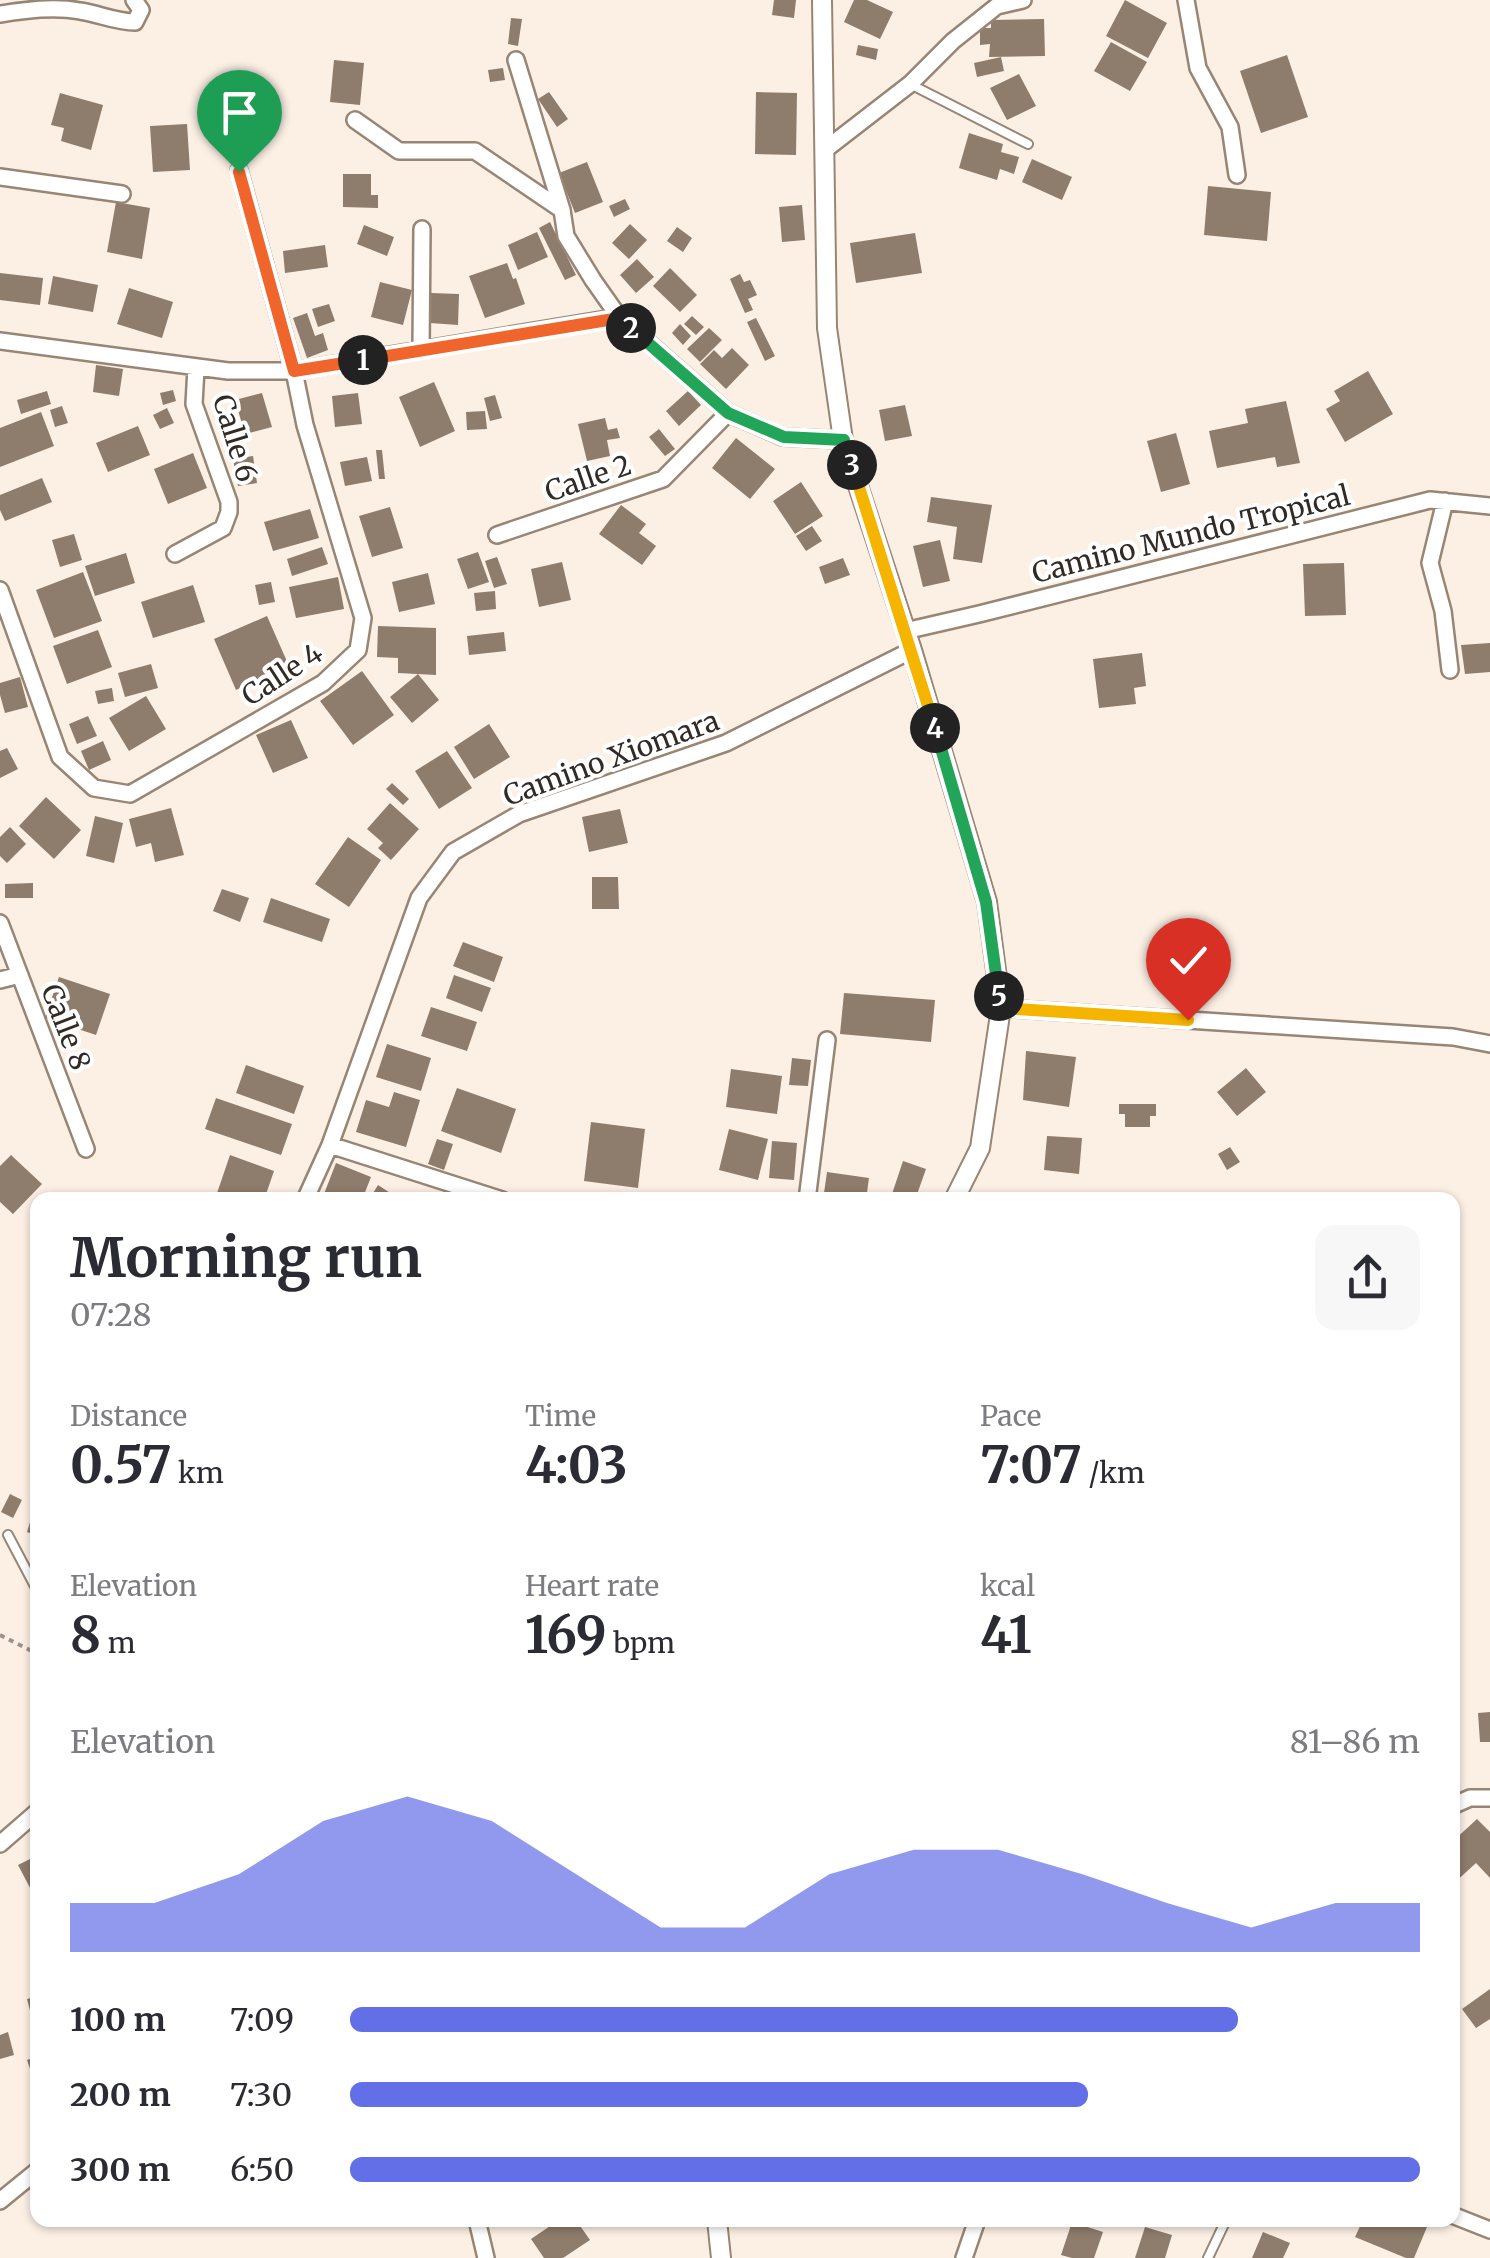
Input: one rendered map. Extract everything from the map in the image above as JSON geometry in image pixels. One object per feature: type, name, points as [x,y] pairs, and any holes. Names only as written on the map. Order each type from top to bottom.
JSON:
[{"type":"street","points":[[0,14],[36,9],[80,10],[120,22],[135,22],[141,10],[134,0]]},
{"type":"street","points":[[822,0],[827,328],[844,440],[912,650],[986,902],[1001,1008],[980,1148],[958,1192]]},
{"type":"street","points":[[826,149],[910,84],[953,41],[998,6],[1022,0]]},
{"type":"street","points":[[1186,0],[1198,68],[1230,127],[1237,175]]},
{"type":"street","points":[[516,60],[562,210],[566,236],[620,318],[728,413],[784,437],[844,440]]},
{"type":"street","points":[[355,120],[399,152],[475,151],[562,210]]},
{"type":"street","name":"Calle 4","points":[[0,590],[60,757],[94,788],[130,794],[323,683],[358,650],[363,618],[305,425],[239,172]]},
{"type":"street","points":[[0,176],[122,194]]},
{"type":"street","points":[[421,350],[422,229]]},
{"type":"street","points":[[0,341],[228,372],[294,371],[620,318]]},
{"type":"street","name":"Calle 6","points":[[176,554],[223,528],[230,512],[194,404],[196,368]]},
{"type":"street","name":"Calle 2","points":[[498,535],[662,479],[728,413]]},
{"type":"street","name":"Camino Mundo Tropical","points":[[905,630],[1430,500],[1490,506]]},
{"type":"street","points":[[1445,502],[1430,563],[1443,611],[1450,670]]},
{"type":"street","name":"Camino Xiomara","points":[[309,1192],[330,1145],[419,898],[453,852],[519,814],[726,743],[912,650]]},
{"type":"street","name":"Calle 8","points":[[0,923],[86,1149]]},
{"type":"street","points":[[0,980],[20,975]]},
{"type":"street","points":[[1001,1008],[1453,1037],[1490,1044]]},
{"type":"street","points":[[808,1192],[827,1040]]},
{"type":"street","points":[[330,1145],[477,1192]]},
{"type":"street","points":[[1460,1802],[1490,1798]]},
{"type":"street","points":[[0,1844],[30,1819]]},
{"type":"street","points":[[0,2201],[30,2177]]},
{"type":"street","points":[[1460,2218],[1490,2230]]},
{"type":"street","points":[[479,2227],[486,2258]]},
{"type":"street","points":[[718,2227],[721,2258]]},
{"type":"street","points":[[964,2258],[975,2227]]},
{"type":"lane","points":[[910,84],[1028,144]]},
{"type":"lane","points":[[8,1536],[30,1577]]},
{"type":"lane","points":[[1208,2258],[1223,2227]]},
{"type":"path","points":[[0,1635],[30,1650]]},
{"type":"building","points":[[774,0],[796,0],[794,18],[772,15]]},
{"type":"building","points":[[854,0],[867,0],[893,12],[880,39],[844,22]]},
{"type":"building","points":[[1125,0],[1167,23],[1148,58],[1106,36]]},
{"type":"building","points":[[511,18],[522,19],[518,46],[508,44]]},
{"type":"building","points":[[1044,19],[1045,56],[989,57],[990,44],[980,45],[980,28],[991,28],[991,20]]},
{"type":"building","points":[[1111,42],[1147,62],[1130,91],[1094,71]]},
{"type":"building","points":[[858,45],[878,49],[876,60],[856,55]]},
{"type":"building","points":[[1287,55],[1308,117],[1261,133],[1240,71]]},
{"type":"building","points":[[1001,57],[1004,71],[977,77],[974,63]]},
{"type":"building","points":[[334,60],[364,63],[360,105],[330,102]]},
{"type":"building","points":[[503,68],[505,80],[490,82],[488,70]]},
{"type":"building","points":[[1019,74],[1036,106],[1007,120],[990,88]]},
{"type":"building","points":[[246,87],[251,105],[231,110],[226,92]]},
{"type":"building","points":[[549,92],[568,119],[557,127],[538,99]]},
{"type":"building","points":[[756,92],[797,93],[796,155],[755,154]]},
{"type":"building","points":[[60,93],[103,105],[91,150],[61,141],[64,128],[51,125]]},
{"type":"building","points":[[187,124],[190,170],[153,172],[150,126]]},
{"type":"building","points":[[969,133],[1003,144],[1001,152],[1019,157],[1014,174],[1000,169],[997,180],[959,168]]},
{"type":"building","points":[[1032,159],[1072,177],[1062,200],[1022,182]]},
{"type":"building","points":[[587,162],[603,202],[575,213],[559,173]]},
{"type":"building","points":[[343,174],[371,174],[371,195],[378,195],[378,208],[343,207]]},
{"type":"building","points":[[1208,186],[1271,192],[1267,241],[1204,235]]},
{"type":"building","points":[[625,199],[630,209],[614,217],[609,206]]},
{"type":"building","points":[[116,202],[150,208],[142,259],[107,252]]},
{"type":"building","points":[[802,205],[805,240],[782,242],[779,207]]},
{"type":"building","points":[[550,222],[576,275],[565,280],[539,228]]},
{"type":"building","points":[[630,224],[647,240],[629,259],[612,243]]},
{"type":"building","points":[[364,225],[394,237],[387,256],[357,244]]},
{"type":"building","points":[[677,227],[692,238],[683,252],[667,241]]},
{"type":"building","points":[[537,232],[548,257],[518,270],[508,245]]},
{"type":"building","points":[[915,233],[922,273],[856,283],[850,243]]},
{"type":"building","points":[[325,245],[328,267],[285,273],[283,251]]},
{"type":"building","points":[[637,259],[654,277],[636,293],[620,275]]},
{"type":"building","points":[[507,263],[525,304],[485,318],[469,276]]},
{"type":"building","points":[[670,268],[697,295],[680,312],[653,286]]},
{"type":"building","points":[[0,273],[43,278],[40,305],[0,300]]},
{"type":"building","points":[[740,274],[744,282],[750,280],[757,295],[748,299],[753,310],[745,313],[730,279]]},
{"type":"building","points":[[53,276],[98,285],[93,312],[48,304]]},
{"type":"building","points":[[380,282],[412,290],[403,325],[371,317]]},
{"type":"building","points":[[129,288],[173,302],[162,338],[117,324]]},
{"type":"building","points":[[431,293],[459,294],[458,325],[430,323]]},
{"type":"building","points":[[329,304],[335,321],[318,327],[312,309]]},
{"type":"building","points":[[307,313],[315,336],[323,333],[328,350],[307,358],[293,318]]},
{"type":"building","points":[[692,316],[704,327],[696,335],[684,324]]},
{"type":"building","points":[[756,318],[775,356],[765,361],[747,322]]},
{"type":"building","points":[[680,324],[691,336],[683,345],[672,333]]},
{"type":"building","points":[[709,328],[722,340],[700,362],[687,349]]},
{"type":"building","points":[[732,348],[749,365],[726,389],[700,364],[714,350],[722,358]]},
{"type":"building","points":[[96,365],[123,369],[119,396],[93,392]]},
{"type":"building","points":[[1368,371],[1393,414],[1345,442],[1326,409],[1340,401],[1334,391]]},
{"type":"building","points":[[434,382],[455,431],[420,447],[399,397]]},
{"type":"building","points":[[173,390],[176,401],[163,405],[160,393]]},
{"type":"building","points":[[47,391],[51,404],[21,414],[17,400]]},
{"type":"building","points":[[688,391],[701,405],[679,426],[666,411]]},
{"type":"building","points":[[262,393],[272,427],[245,434],[235,400]]},
{"type":"building","points":[[358,393],[362,424],[335,427],[332,396]]},
{"type":"building","points":[[495,395],[502,418],[490,421],[484,398]]},
{"type":"building","points":[[1286,401],[1300,463],[1277,467],[1275,457],[1217,468],[1209,431],[1248,423],[1245,409]]},
{"type":"building","points":[[905,405],[912,436],[885,441],[879,410]]},
{"type":"building","points":[[62,406],[68,423],[55,427],[50,410]]},
{"type":"building","points":[[167,408],[174,423],[160,429],[153,415]]},
{"type":"building","points":[[485,411],[487,429],[467,430],[466,412]]},
{"type":"building","points":[[41,412],[54,446],[0,467],[0,428]]},
{"type":"building","points":[[605,418],[608,430],[617,428],[620,438],[607,440],[610,456],[587,461],[578,424]]},
{"type":"building","points":[[138,426],[150,455],[108,472],[96,443]]},
{"type":"building","points":[[659,429],[675,449],[665,456],[649,437]]},
{"type":"building","points":[[1176,433],[1190,484],[1161,492],[1147,441]]},
{"type":"building","points":[[736,438],[775,469],[750,499],[712,468]]},
{"type":"building","points":[[376,450],[382,450],[385,479],[379,479]]},
{"type":"building","points":[[193,453],[207,488],[168,504],[154,469]]},
{"type":"building","points":[[253,456],[257,483],[238,486],[233,459]]},
{"type":"building","points":[[367,457],[372,481],[345,486],[340,462]]},
{"type":"building","points":[[42,478],[52,502],[5,521],[0,495]]},
{"type":"building","points":[[801,482],[823,516],[795,534],[773,501]]},
{"type":"building","points":[[931,497],[992,505],[982,563],[953,559],[957,527],[927,522]]},
{"type":"building","points":[[621,505],[646,524],[639,533],[656,546],[642,565],[599,534]]},
{"type":"building","points":[[390,507],[403,548],[372,557],[359,516]]},
{"type":"building","points":[[310,509],[319,538],[273,551],[264,522]]},
{"type":"building","points":[[812,526],[822,541],[806,551],[796,536]]},
{"type":"building","points":[[74,534],[82,560],[60,567],[52,540]]},
{"type":"building","points":[[940,540],[950,581],[923,587],[913,546]]},
{"type":"building","points":[[322,547],[328,564],[292,576],[287,559]]},
{"type":"building","points":[[478,552],[489,582],[468,589],[457,559]]},
{"type":"building","points":[[126,553],[135,583],[95,596],[85,566]]},
{"type":"building","points":[[497,557],[507,584],[494,588],[485,561]]},
{"type":"building","points":[[843,558],[850,575],[825,584],[819,567]]},
{"type":"building","points":[[562,562],[571,600],[539,607],[531,569]]},
{"type":"building","points":[[1344,563],[1346,615],[1305,616],[1303,564]]},
{"type":"building","points":[[83,572],[102,621],[54,638],[36,590]]},
{"type":"building","points":[[428,573],[435,604],[399,612],[392,582]]},
{"type":"building","points":[[338,577],[344,609],[296,618],[289,587]]},
{"type":"building","points":[[271,582],[275,602],[259,605],[255,585]]},
{"type":"building","points":[[193,585],[205,622],[153,638],[141,602]]},
{"type":"building","points":[[495,591],[496,609],[476,611],[474,593]]},
{"type":"building","points":[[267,616],[289,666],[236,690],[214,639]]},
{"type":"building","points":[[378,626],[436,628],[436,675],[398,673],[398,658],[377,657]]},
{"type":"building","points":[[98,630],[112,667],[67,684],[53,646]]},
{"type":"building","points":[[504,632],[506,651],[469,655],[467,636]]},
{"type":"building","points":[[1490,643],[1490,672],[1465,674],[1461,645]]},
{"type":"building","points":[[1142,653],[1146,686],[1134,688],[1136,704],[1099,708],[1093,659]]},
{"type":"building","points":[[151,664],[158,688],[125,697],[118,673]]},
{"type":"building","points":[[362,671],[394,715],[353,745],[320,701]]},
{"type":"building","points":[[418,674],[439,700],[412,723],[390,697]]},
{"type":"building","points":[[20,677],[28,707],[5,713],[0,683]]},
{"type":"building","points":[[112,688],[114,701],[98,704],[95,691]]},
{"type":"building","points":[[146,696],[166,729],[129,751],[109,718]]},
{"type":"building","points":[[88,716],[97,736],[77,744],[69,724]]},
{"type":"building","points":[[291,720],[308,758],[273,773],[256,735]]},
{"type":"building","points":[[489,724],[510,757],[474,779],[454,747]]},
{"type":"building","points":[[103,741],[111,760],[89,770],[81,751]]},
{"type":"building","points":[[7,748],[18,769],[0,778],[0,751]]},
{"type":"building","points":[[447,751],[472,788],[439,809],[415,771]]},
{"type":"building","points":[[392,783],[409,799],[403,805],[386,789]]},
{"type":"building","points":[[46,797],[81,830],[54,859],[19,826]]},
{"type":"building","points":[[390,803],[419,829],[391,860],[378,848],[383,843],[367,829]]},
{"type":"building","points":[[171,808],[184,855],[155,862],[151,843],[136,847],[129,819]]},
{"type":"building","points":[[620,809],[628,843],[589,852],[582,817]]},
{"type":"building","points":[[95,816],[123,823],[114,863],[86,856]]},
{"type":"building","points":[[10,827],[26,844],[7,863],[0,856],[0,837]]},
{"type":"building","points":[[348,837],[381,860],[349,907],[315,884]]},
{"type":"building","points":[[592,877],[618,877],[619,909],[592,909]]},
{"type":"building","points":[[33,883],[33,898],[5,898],[5,884]]},
{"type":"building","points":[[222,889],[249,898],[240,922],[213,911]]},
{"type":"building","points":[[271,898],[330,919],[322,942],[263,922]]},
{"type":"building","points":[[463,942],[503,957],[494,982],[453,966]]},
{"type":"building","points":[[454,975],[491,988],[482,1012],[446,998]]},
{"type":"building","points":[[59,977],[110,994],[96,1035],[45,1018]]},
{"type":"building","points":[[844,993],[935,1000],[931,1042],[840,1034]]},
{"type":"building","points":[[431,1007],[477,1022],[467,1051],[421,1036]]},
{"type":"building","points":[[387,1044],[431,1058],[421,1091],[376,1077]]},
{"type":"building","points":[[1026,1051],[1076,1057],[1069,1107],[1023,1100]]},
{"type":"building","points":[[792,1058],[811,1060],[808,1086],[789,1085]]},
{"type":"building","points":[[246,1065],[304,1086],[294,1114],[236,1093]]},
{"type":"building","points":[[1246,1068],[1266,1092],[1237,1116],[1217,1092]]},
{"type":"building","points":[[731,1069],[782,1076],[777,1114],[726,1107]]},
{"type":"building","points":[[457,1088],[516,1109],[501,1153],[441,1131]]},
{"type":"building","points":[[394,1092],[420,1100],[406,1147],[356,1132],[366,1100],[389,1107]]},
{"type":"building","points":[[216,1098],[292,1124],[281,1155],[205,1129]]},
{"type":"building","points":[[1119,1104],[1156,1104],[1156,1116],[1150,1116],[1150,1127],[1125,1127],[1125,1114],[1119,1114]]},
{"type":"building","points":[[591,1122],[645,1129],[638,1188],[584,1181]]},
{"type":"building","points":[[729,1129],[768,1139],[758,1180],[719,1170]]},
{"type":"building","points":[[1047,1136],[1082,1138],[1079,1174],[1044,1170]]},
{"type":"building","points":[[437,1139],[453,1144],[444,1170],[428,1164]]},
{"type":"building","points":[[772,1141],[797,1143],[794,1180],[769,1178]]},
{"type":"building","points":[[1230,1147],[1240,1162],[1227,1170],[1218,1154]]},
{"type":"building","points":[[11,1155],[42,1184],[30,1192],[13,1214],[0,1202],[0,1166]]},
{"type":"building","points":[[230,1155],[274,1171],[267,1192],[217,1192]]},
{"type":"building","points":[[903,1161],[926,1169],[918,1192],[893,1192]]},
{"type":"building","points":[[336,1163],[371,1177],[365,1192],[325,1192]]},
{"type":"building","points":[[827,1172],[869,1178],[867,1192],[824,1192]]},
{"type":"building","points":[[10,1494],[22,1500],[13,1518],[1,1512]]},
{"type":"building","points":[[1490,1712],[1490,1742],[1480,1742],[1478,1713]]},
{"type":"building","points":[[1477,1819],[1490,1832],[1490,1878],[1476,1863],[1460,1878],[1460,1835]]},
{"type":"building","points":[[30,1859],[30,1888],[18,1865]]},
{"type":"building","points":[[1490,1989],[1490,2019],[1476,2028],[1462,2009]]},
{"type":"building","points":[[8,2032],[14,2055],[0,2059],[0,2035]]},
{"type":"building","points":[[549,2227],[581,2227],[590,2240],[563,2258],[544,2258],[531,2239]]},
{"type":"building","points":[[1070,2227],[1103,2232],[1094,2258],[1061,2255]]},
{"type":"building","points":[[1145,2227],[1172,2235],[1165,2258],[1135,2258]]},
{"type":"building","points":[[1360,2227],[1427,2227],[1414,2258],[1355,2237]]},
{"type":"building","points":[[1263,2232],[1290,2243],[1283,2258],[1252,2258]]},
{"type":"route","points":[[239,172],[294,371],[620,318],[728,413],[784,437],[844,440],[912,650],[986,902],[1001,1008],[1188,1020]]}]
